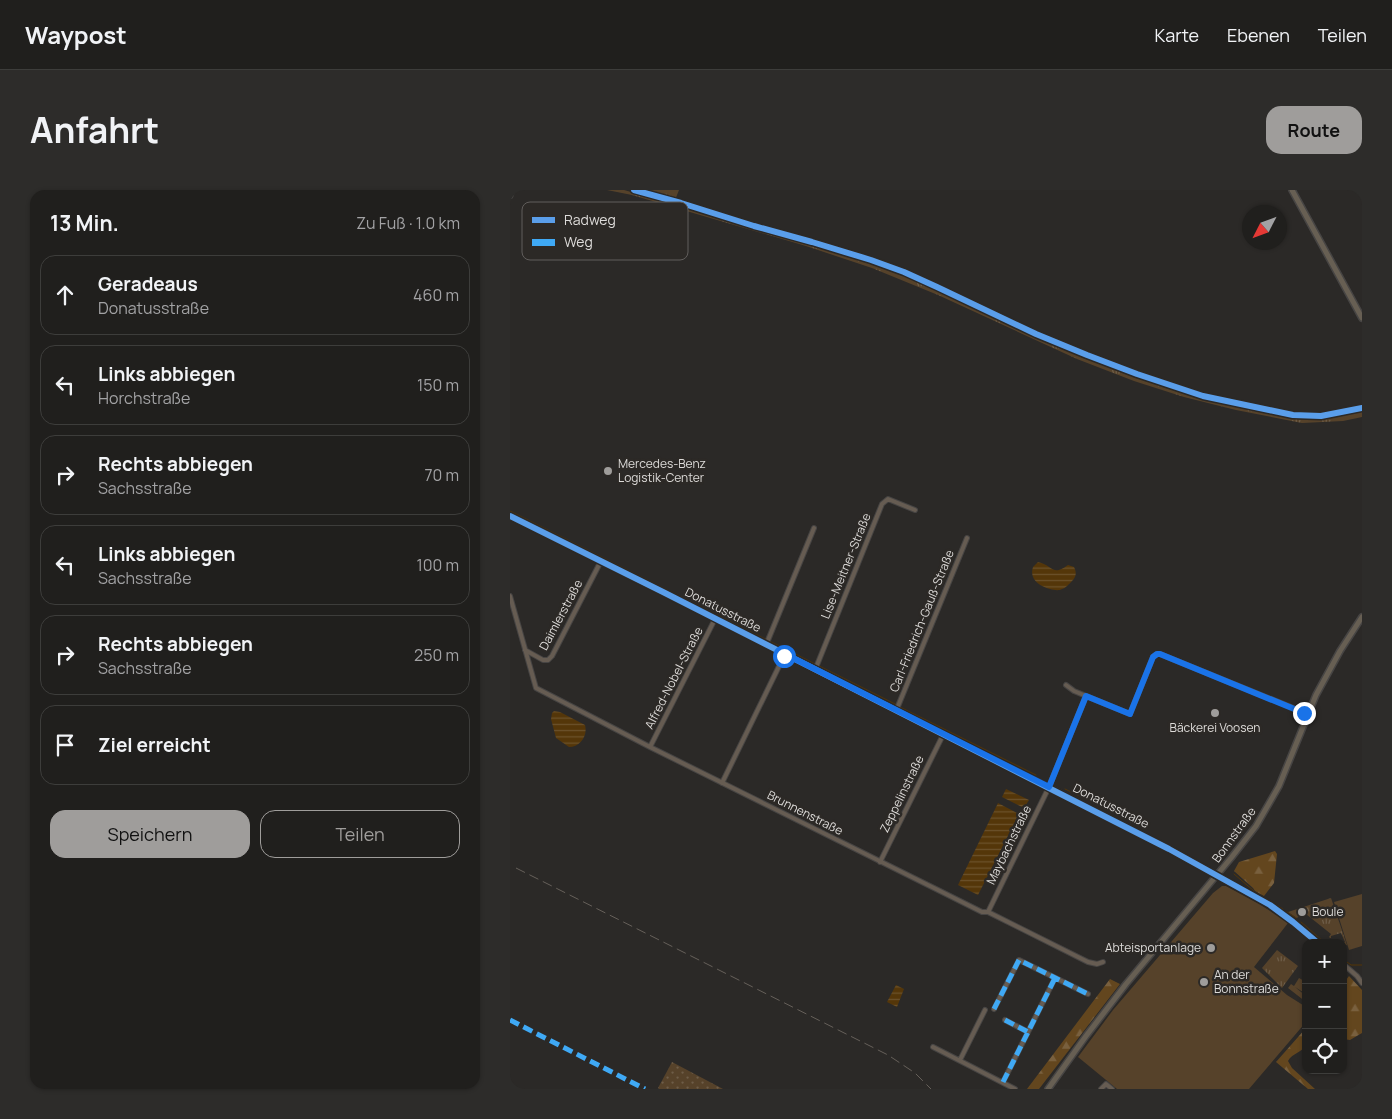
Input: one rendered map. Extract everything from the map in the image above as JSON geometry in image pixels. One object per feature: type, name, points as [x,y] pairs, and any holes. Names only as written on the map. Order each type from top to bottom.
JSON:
[{"type":"main road","points":[[1292,190],[1362,318]]},
{"type":"main road","name":"Bonnstraße","points":[[1048,1089],[1126,984],[1218,875],[1253,830],[1279,786],[1308,714],[1340,651],[1362,617]]},
{"type":"street","points":[[510,196],[512,190]]},
{"type":"street","name":"Lise-Meitner-Straße","points":[[815,669],[882,504],[888,500],[915,510]]},
{"type":"street","name":"Donatusstraße","points":[[510,516],[767,644],[1218,875],[1283,914],[1313,939]]},
{"type":"street","points":[[767,644],[814,528]]},
{"type":"street","name":"Carl-Friedrich-Gauß-Straße","points":[[897,710],[966,538]]},
{"type":"street","name":"Daimlerstraße","points":[[510,596],[525,650],[543,660],[548,660],[552,656],[601,561]]},
{"type":"street","name":"Alfred-Nobel-Straße","points":[[650,747],[714,619]]},
{"type":"street","name":"Brunnenstraße","points":[[525,650],[536,688],[650,747],[982,912],[988,912],[1088,962],[1097,964],[1102,962]]},
{"type":"street","points":[[722,783],[785,654]]},
{"type":"street","points":[[1066,685],[1086,696],[1130,714],[1153,657],[1160,654],[1308,714]]},
{"type":"street","name":"Maybachstraße","points":[[988,912],[1049,787],[1086,696]]},
{"type":"street","name":"Zeppelinstraße","points":[[880,862],[943,735]]},
{"type":"street","points":[[994,1009],[1018,960],[1088,994]]},
{"type":"street","points":[[1347,967],[1362,983]]},
{"type":"street","points":[[1003,1082],[1055,978]]},
{"type":"street","points":[[960,1060],[985,1010]]},
{"type":"street","points":[[1005,1020],[1028,1032]]},
{"type":"street","points":[[932,1047],[1015,1089]]},
{"type":"street","points":[[1101,1089],[1106,1084],[1112,1089]]},
{"type":"green space","points":[[607,190],[624,190],[670,202],[656,202]]},
{"type":"green space","points":[[644,190],[679,190],[675,200]]},
{"type":"green space","points":[[688,207],[869,260],[869,262],[905,274],[1081,354],[1081,357],[1197,395],[1231,404],[1293,416],[1321,417],[1362,410],[1362,417],[1343,421],[1302,423],[1236,410],[1184,397],[1134,381],[1077,359],[938,295],[872,268],[806,246],[688,211]]},
{"type":"green space","points":[[1275,851],[1277,854],[1274,883],[1264,896],[1255,891],[1234,871],[1239,862]]},
{"type":"green space","name":"An der Bonnstraße","points":[[1222,886],[1226,886],[1258,903],[1288,923],[1254,967],[1287,995],[1302,1004],[1302,1027],[1249,1089],[1117,1089],[1078,1057],[1113,1010],[1213,893]]},
{"type":"green space","points":[[1362,894],[1362,946],[1349,950],[1334,902]]},
{"type":"green space","points":[[1331,898],[1345,939],[1341,933],[1330,938],[1331,934],[1306,914],[1304,916],[1300,915],[1297,918],[1288,912]]},
{"type":"green space","points":[[1277,950],[1298,966],[1282,988],[1262,968]]},
{"type":"green space","points":[[1349,976],[1362,990],[1362,1033],[1350,1040],[1347,1040],[1347,979]]},
{"type":"green space","points":[[1299,978],[1302,980],[1302,991],[1295,987],[1302,993],[1302,999],[1288,988],[1291,984],[1294,986]]},
{"type":"green space","points":[[1110,979],[1120,984],[1039,1089],[1027,1089]]},
{"type":"green space","points":[[1302,1033],[1302,1049],[1288,1061],[1292,1068],[1315,1089],[1308,1089],[1276,1062]]},
{"type":"green space","points":[[672,1062],[723,1089],[659,1089]]},
{"type":"shaded area","points":[[1038,562],[1055,570],[1068,565],[1074,567],[1076,571],[1075,576],[1061,590],[1046,588],[1039,584],[1032,575],[1033,567]]},
{"type":"shaded area","points":[[554,711],[560,712],[585,725],[584,737],[580,743],[569,747],[556,738],[551,719]]},
{"type":"shaded area","points":[[1006,789],[1029,800],[1024,808],[1002,797]]},
{"type":"shaded area","points":[[998,803],[1019,814],[978,895],[958,885]]},
{"type":"shaded area","points":[[896,985],[904,989],[897,1007],[887,1002]]},
{"type":"waterway","points":[[510,511],[897,705]]},
{"type":"waterway","points":[[900,707],[1036,775]]},
{"type":"waterway","points":[[1065,789],[1129,820]]},
{"type":"waterway","points":[[1234,874],[1254,891]]},
{"type":"waterway","points":[[1257,893],[1283,909]]},
{"type":"waterway","points":[[1287,912],[1296,918]]},
{"type":"waterway","points":[[1301,922],[1320,939]]},
{"type":"waterway","points":[[1347,962],[1351,965],[1362,965]]},
{"type":"railway","points":[[516,868],[888,1055],[915,1073],[931,1089]]},
{"type":"marked path","points":[[994,1009],[1019,960],[1088,994]]},
{"type":"marked path","points":[[1003,1082],[1055,978]]},
{"type":"marked path","points":[[510,1020],[645,1089]]},
{"type":"marked path","points":[[1005,1020],[1028,1032]]},
{"type":"cycle path","points":[[634,190],[677,202]]},
{"type":"cycle path","points":[[688,205],[871,260],[904,272],[1036,334],[1137,374],[1203,396],[1293,415],[1321,416],[1362,408]]},
{"type":"cycle path","points":[[510,516],[1169,849],[1270,905],[1313,939]]},
{"type":"place","name":"Mercedes-Benz Logistik-Center","points":[[608,471]]},
{"type":"place","name":"Bäckerei Voosen","points":[[1215,713]]},
{"type":"place","name":"Boule","points":[[1302,912]]},
{"type":"place","name":"Abteisportanlage","points":[[1211,948]]},
{"type":"place","name":"An der Bonnstraße","points":[[1204,982]]},
{"type":"route","points":[[784,656],[785,654],[1049,787],[1086,696],[1130,714],[1153,657],[1157,654],[1210,673],[1304,713]]}]
